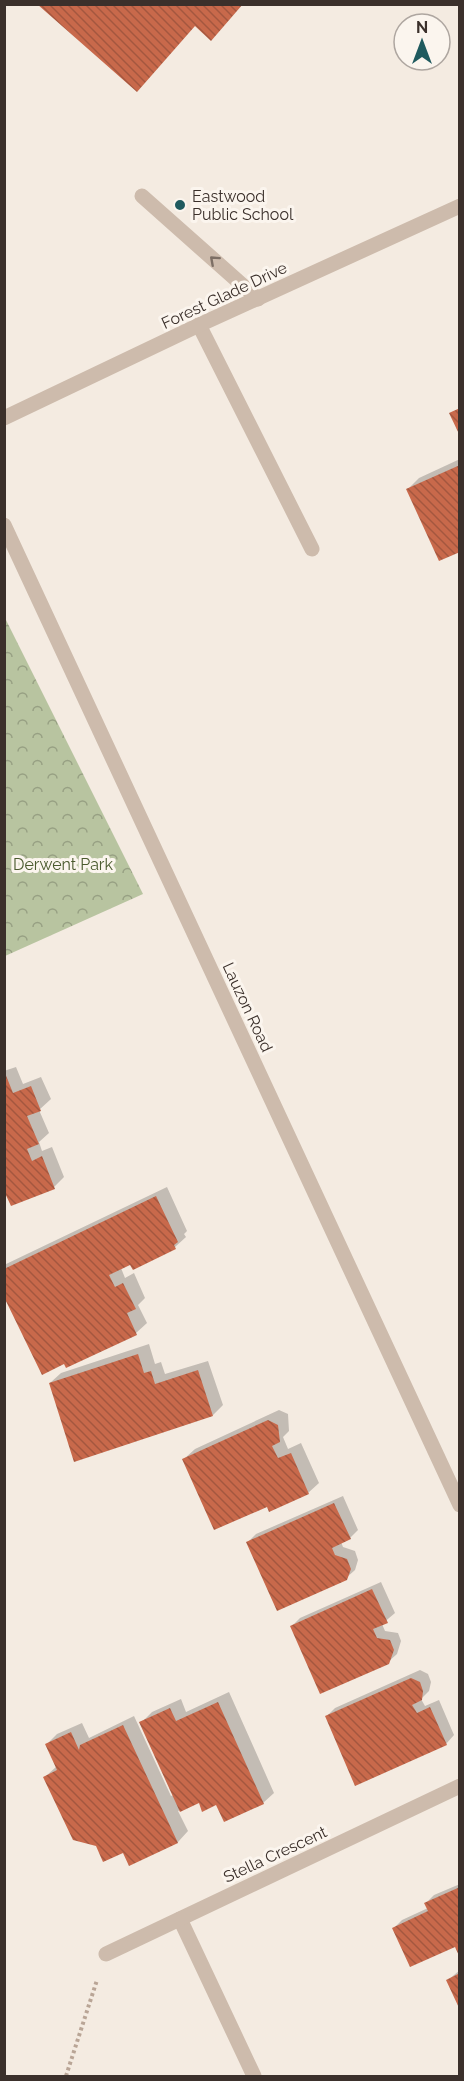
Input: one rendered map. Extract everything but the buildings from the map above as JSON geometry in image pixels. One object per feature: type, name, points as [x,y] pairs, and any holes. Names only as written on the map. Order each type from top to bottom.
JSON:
[{"type":"street","points":[[142,195],[258,298]]},
{"type":"street","name":"Forest Glade Drive","points":[[4,418],[199,325],[459,206]]},
{"type":"street","points":[[199,325],[312,549]]},
{"type":"street","name":"Lauzon Road","points":[[4,525],[459,1505]]},
{"type":"street","name":"Stella Crescent","points":[[106,1954],[459,1786]]},
{"type":"street","points":[[180,1919],[254,2076]]},
{"type":"path","points":[[66,2076],[106,1954]]},
{"type":"green space","name":"Derwent Park","points":[[5,618],[143,894],[4,956]]},
{"type":"place","name":"Eastwood Public School","points":[[180,205]]}]
